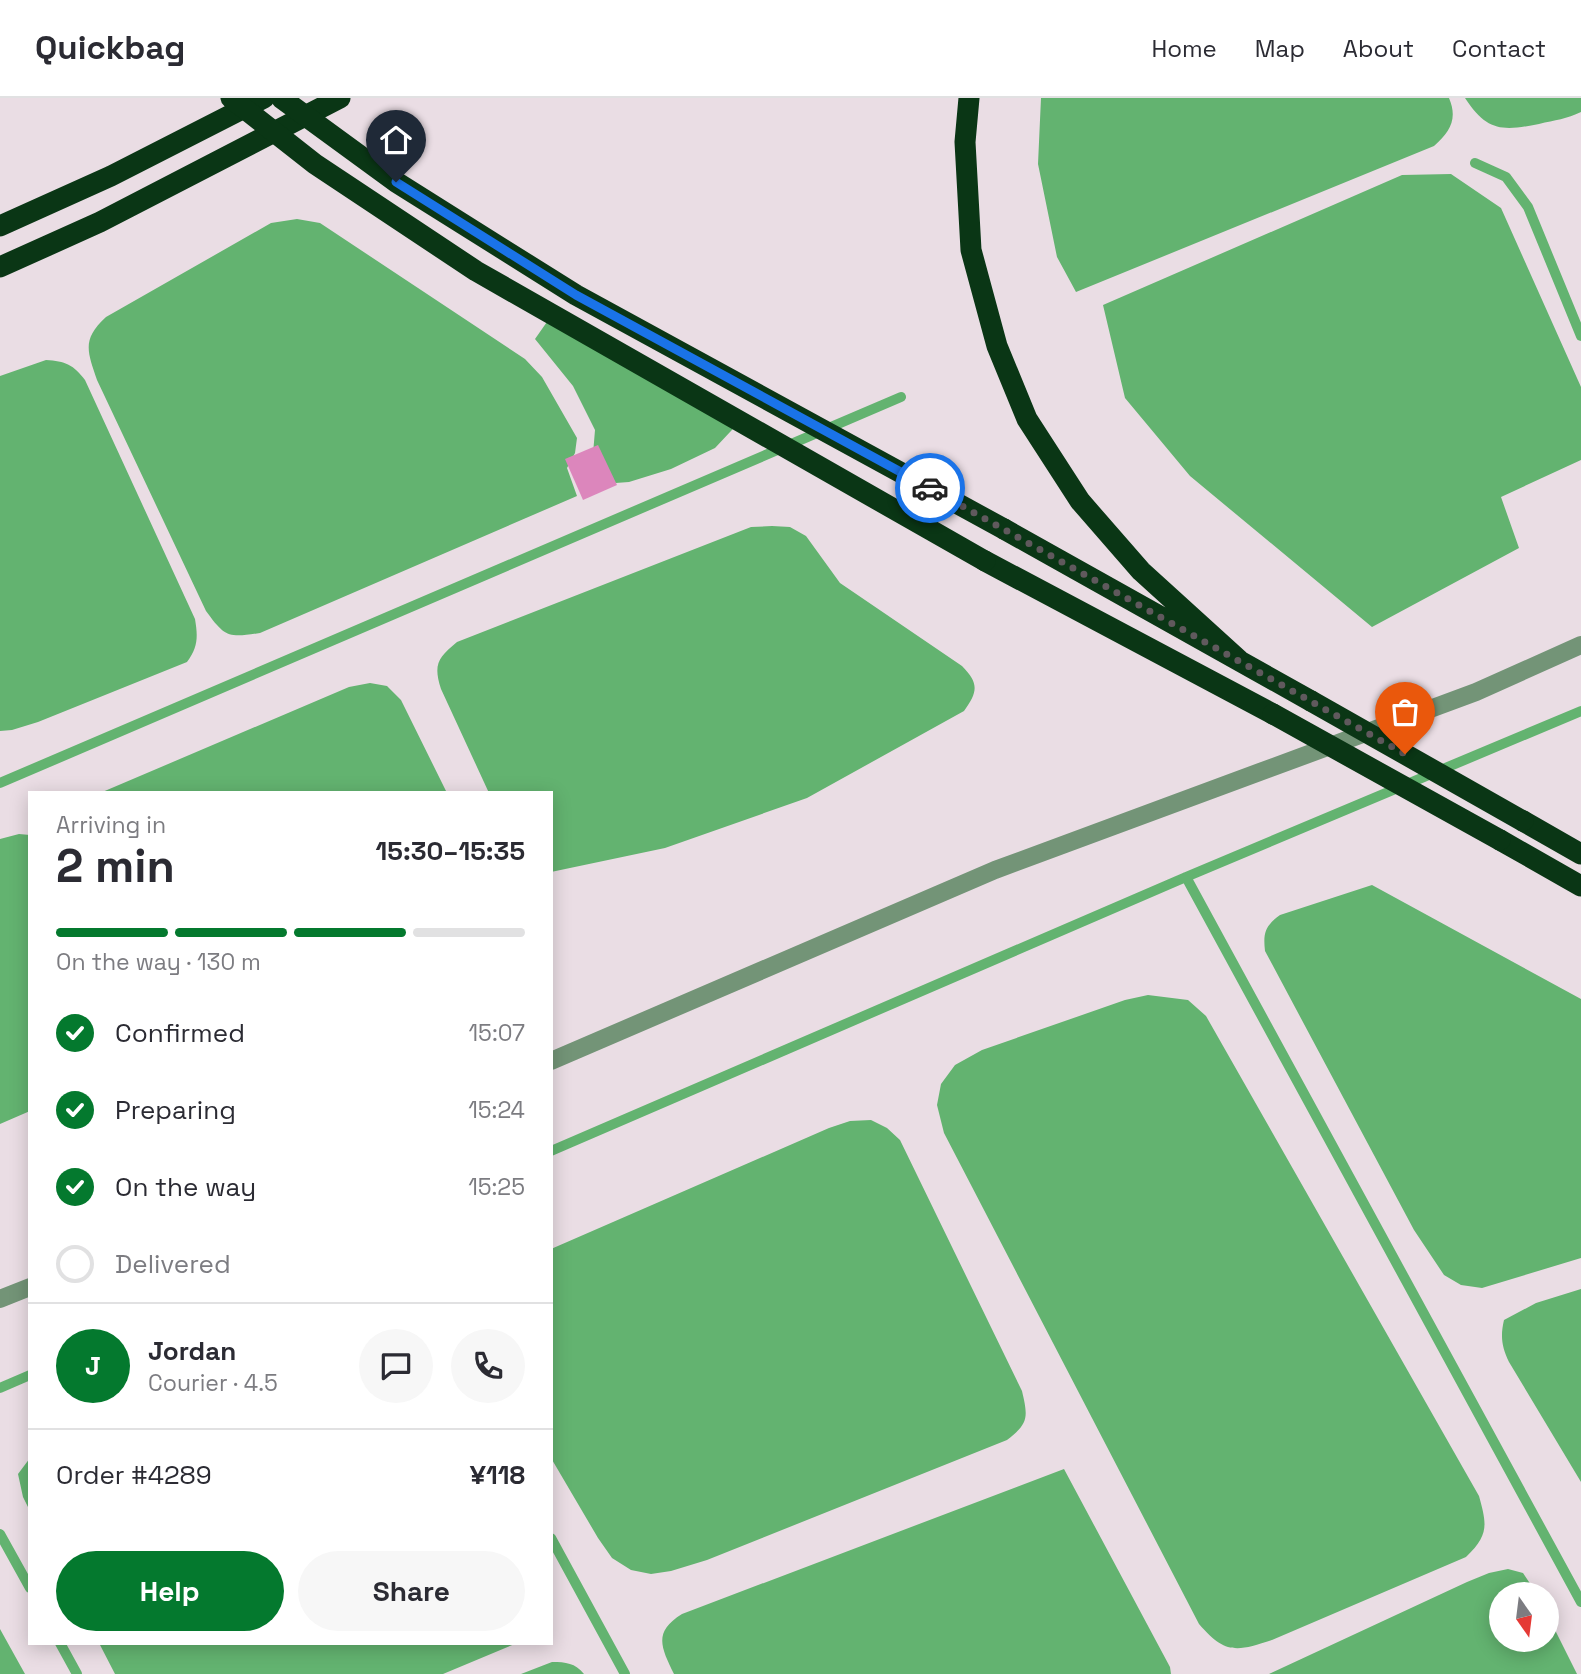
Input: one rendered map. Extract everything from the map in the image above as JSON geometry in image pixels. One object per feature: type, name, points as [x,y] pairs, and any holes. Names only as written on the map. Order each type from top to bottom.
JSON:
[{"type":"highway","points":[[231,98],[315,164],[476,271],[985,561],[1273,714],[1581,886]]},
{"type":"highway","points":[[0,226],[111,176],[264,98]]},
{"type":"highway","points":[[281,98],[396,182],[576,295],[1004,528],[1581,854]]},
{"type":"highway","points":[[0,267],[100,222],[340,98]]},
{"type":"highway","points":[[969,98],[965,142],[971,250],[997,345],[1027,419],[1080,501],[1141,571],[1239,660]]},
{"type":"street","points":[[553,1060],[995,870],[1476,692],[1581,645]]},
{"type":"street","points":[[0,1299],[28,1287]]},
{"type":"shaded area","points":[[1041,98],[1449,98],[1453,112],[1451,125],[1434,146],[1076,292],[1057,257],[1038,164]]},
{"type":"shaded area","points":[[1465,98],[1581,98],[1581,112],[1539,124],[1506,128],[1489,123]]},
{"type":"shaded area","points":[[1451,174],[1501,208],[1581,387],[1581,460],[1501,497],[1519,548],[1372,627],[1190,476],[1125,398],[1103,305],[1402,175]]},
{"type":"shaded area","points":[[297,219],[320,223],[525,359],[542,377],[577,438],[575,453],[567,468],[577,496],[260,633],[234,635],[223,631],[206,611],[97,380],[89,353],[90,339],[106,317],[271,223]]},
{"type":"shaded area","points":[[556,309],[746,415],[715,448],[671,469],[629,482],[602,484],[592,466],[595,430],[573,386],[535,339]]},
{"type":"shaded area","points":[[46,360],[68,365],[85,380],[195,619],[196,642],[187,662],[38,722],[0,731],[0,376]]},
{"type":"shaded area","points":[[751,527],[790,527],[806,536],[840,583],[962,666],[975,688],[969,704],[964,711],[807,798],[665,848],[553,872],[553,791],[488,791],[441,689],[437,673],[441,657],[457,642]]},
{"type":"shaded area","points":[[370,683],[387,686],[401,700],[446,791],[105,791],[349,687]]},
{"type":"shaded area","points":[[19,834],[28,835],[28,1112],[0,1124],[0,839]]},
{"type":"shaded area","points":[[1372,885],[1581,999],[1581,1258],[1482,1288],[1461,1285],[1444,1275],[1414,1230],[1265,951],[1266,930],[1280,915]]},
{"type":"shaded area","points":[[1148,995],[1188,1000],[1206,1016],[1479,1496],[1484,1515],[1482,1536],[1466,1557],[1272,1640],[1249,1647],[1232,1648],[1224,1645],[1199,1624],[944,1133],[937,1105],[941,1084],[955,1065],[982,1050],[1125,1000]]},
{"type":"shaded area","points":[[871,1120],[887,1128],[900,1140],[1022,1391],[1026,1413],[1023,1424],[1007,1440],[707,1560],[651,1574],[631,1570],[612,1558],[553,1461],[553,1248],[850,1121]]},
{"type":"shaded area","points":[[1581,1289],[1581,1482],[1509,1362],[1502,1337],[1504,1320],[1536,1303]]},
{"type":"shaded area","points":[[28,1461],[28,1507],[23,1497],[18,1474]]},
{"type":"shaded area","points":[[1064,1469],[1170,1667],[1171,1674],[674,1674],[662,1641],[667,1627],[682,1614]]},
{"type":"shaded area","points":[[1508,1569],[1523,1573],[1529,1582],[1489,1582],[1489,1652],[1559,1652],[1559,1638],[1577,1674],[1269,1674],[1467,1582]]},
{"type":"shaded area","points":[[0,1629],[25,1674],[0,1674]]},
{"type":"shaded area","points":[[100,1645],[512,1645],[443,1674],[115,1674]]},
{"type":"shaded area","points":[[552,1662],[570,1664],[584,1674],[521,1674]]},
{"type":"building","points":[[598,445],[617,485],[583,500],[565,459]]},
{"type":"waterway","points":[[1475,163],[1506,177],[1528,207],[1581,336]]},
{"type":"waterway","points":[[0,783],[901,397]]},
{"type":"waterway","points":[[553,1150],[1186,877],[1581,711]]},
{"type":"waterway","points":[[1186,877],[1581,1602]]},
{"type":"waterway","points":[[0,1388],[28,1376]]},
{"type":"waterway","points":[[0,1534],[28,1584]]},
{"type":"waterway","points":[[553,1542],[625,1674]]},
{"type":"waterway","points":[[61,1645],[77,1674]]},
{"type":"way so far","points":[[930,488],[1405,754]]},
{"type":"route","points":[[396,182],[576,295],[930,488]]}]
